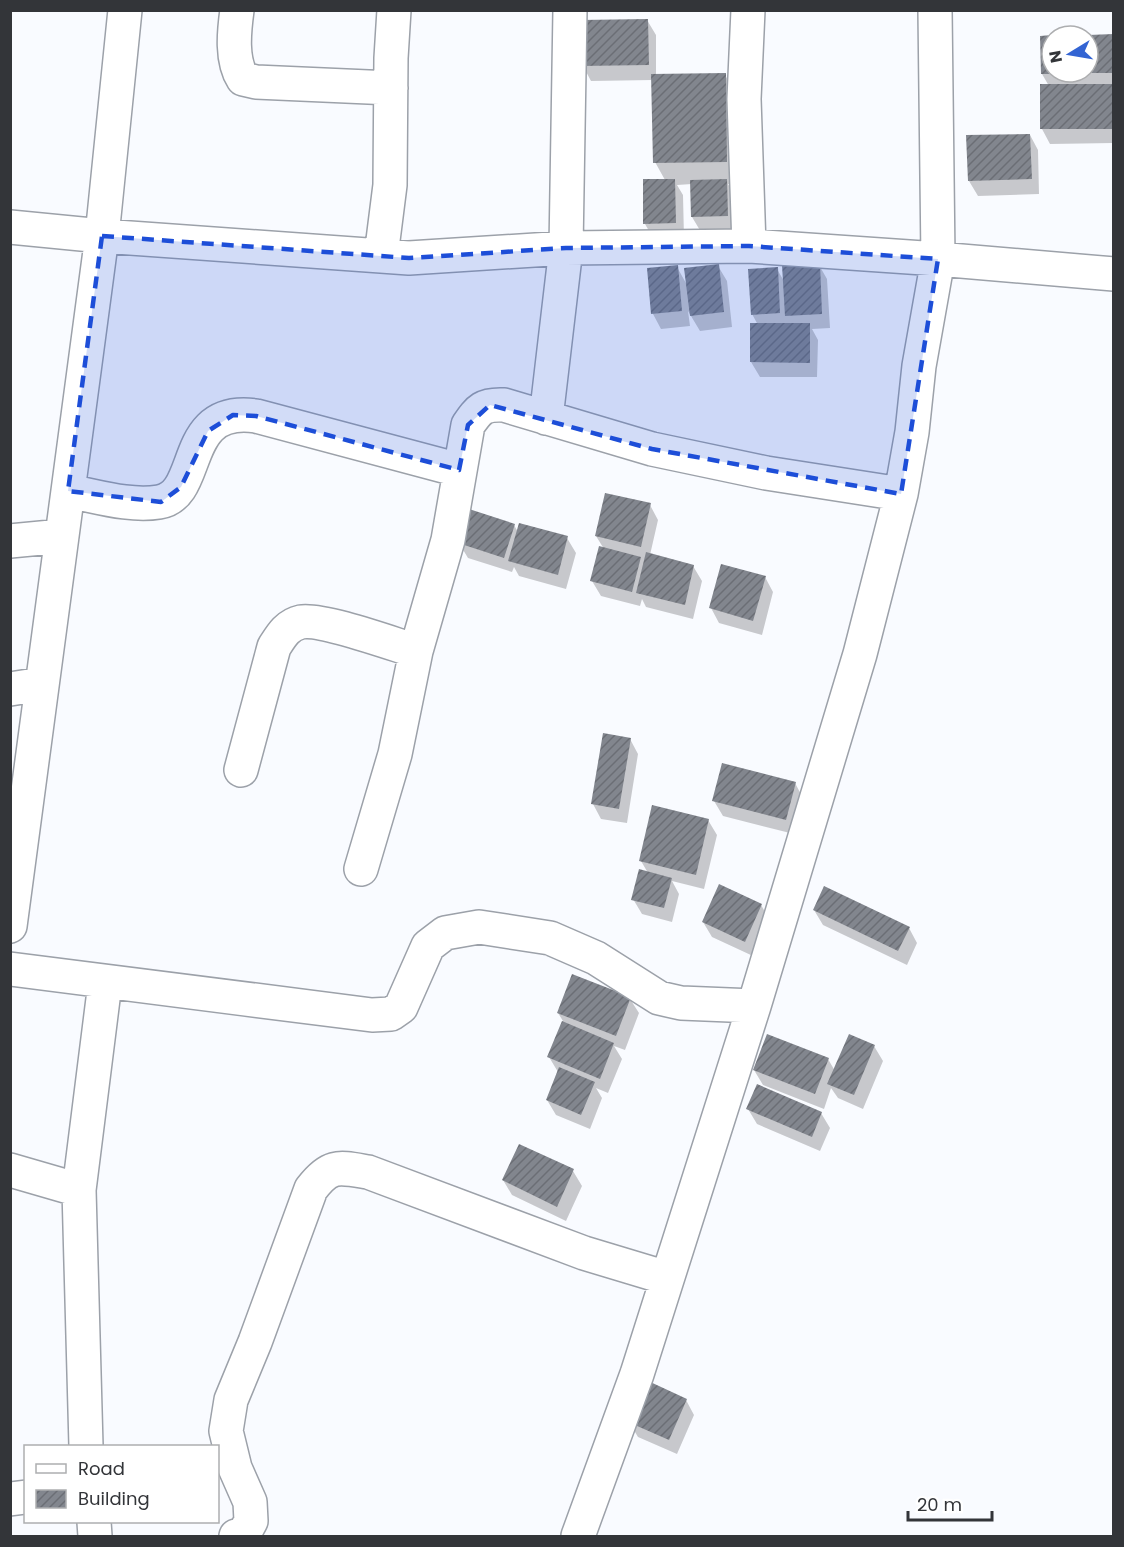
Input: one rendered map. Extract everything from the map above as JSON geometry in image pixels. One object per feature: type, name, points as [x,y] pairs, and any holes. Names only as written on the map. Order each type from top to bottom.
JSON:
[{"type":"street","points":[[10,926],[26,687],[62,536],[102,236],[125,10]]},
{"type":"street","points":[[237,10],[234,30],[237,69],[243,79],[256,82],[391,88]]},
{"type":"street","points":[[381,256],[390,185],[394,10]]},
{"type":"street","points":[[546,418],[566,248],[570,10]]},
{"type":"street","points":[[748,10],[744,99],[749,246]]},
{"type":"street","points":[[578,1536],[638,1374],[754,1006],[860,654],[901,494],[912,432],[919,366],[938,259],[935,10]]},
{"type":"street","points":[[10,226],[102,236],[409,258],[566,248],[749,246],[1113,274]]},
{"type":"street","points":[[361,869],[395,754],[416,651],[448,540],[468,425],[478,410],[490,405],[504,405],[652,449],[766,472],[901,494]]},
{"type":"street","points":[[68,491],[136,502],[161,502],[171,497],[181,487],[196,448],[208,431],[219,420],[232,415],[256,416],[459,470]]},
{"type":"street","points":[[10,541],[62,536]]},
{"type":"street","points":[[241,770],[274,647],[284,631],[301,622],[328,625],[416,651]]},
{"type":"street","points":[[10,969],[105,983],[372,1015],[391,1014],[401,1007],[428,946],[445,933],[479,927],[550,938],[596,958],[659,998],[681,1003],[754,1006]]},
{"type":"street","points":[[86,1445],[79,1190],[105,983]]},
{"type":"street","points":[[236,1536],[244,1534],[251,1521],[250,1502],[235,1468],[226,1431],[231,1400],[255,1342],[311,1189],[323,1174],[342,1168],[368,1173],[584,1253],[667,1278]]},
{"type":"street","points":[[10,1170],[79,1190]]},
{"type":"highlighted area","points":[[102,236],[409,258],[566,248],[749,246],[938,259],[901,494],[652,449],[490,405],[468,425],[459,470],[256,416],[233,415],[208,431],[181,487],[161,502],[68,491]]},
{"type":"building","points":[[648,19],[649,65],[581,66],[580,20]]},
{"type":"building","points":[[1114,34],[1114,73],[1100,73],[1100,35]]},
{"type":"building","points":[[726,73],[727,162],[653,163],[651,74]]},
{"type":"building","points":[[1040,84],[1114,84],[1114,129],[1040,129]]},
{"type":"building","points":[[1030,134],[1032,179],[968,181],[966,135]]},
{"type":"building","points":[[643,179],[675,179],[676,223],[643,224]]},
{"type":"building","points":[[727,179],[728,216],[691,217],[690,180]]},
{"type":"building","points":[[820,263],[822,314],[785,316],[782,265]]},
{"type":"building","points":[[719,264],[724,312],[690,316],[684,268]]},
{"type":"building","points":[[678,265],[682,311],[651,314],[647,268]]},
{"type":"building","points":[[778,267],[780,313],[751,315],[748,269]]},
{"type":"building","points":[[750,323],[810,323],[810,363],[750,362]]},
{"type":"building","points":[[605,493],[651,503],[641,547],[595,536]]},
{"type":"building","points":[[469,509],[515,524],[504,558],[458,543]]},
{"type":"building","points":[[519,523],[568,536],[558,575],[508,561]]},
{"type":"building","points":[[599,546],[641,557],[632,592],[590,581]]},
{"type":"building","points":[[646,552],[694,565],[685,605],[636,593]]},
{"type":"building","points":[[721,564],[766,576],[753,621],[709,608]]},
{"type":"building","points":[[603,733],[631,738],[619,809],[591,804]]},
{"type":"building","points":[[722,763],[796,782],[786,820],[712,801]]},
{"type":"building","points":[[652,805],[709,819],[696,875],[639,861]]},
{"type":"building","points":[[639,869],[672,878],[664,908],[631,900]]},
{"type":"building","points":[[719,884],[762,904],[745,942],[702,922]]},
{"type":"building","points":[[824,886],[910,927],[898,951],[813,910]]},
{"type":"building","points":[[572,974],[631,997],[616,1036],[557,1013]]},
{"type":"building","points":[[562,1021],[614,1043],[600,1079],[547,1057]]},
{"type":"building","points":[[767,1034],[829,1058],[815,1094],[753,1070]]},
{"type":"building","points":[[849,1034],[875,1045],[854,1095],[827,1084]]},
{"type":"building","points":[[559,1067],[595,1082],[581,1115],[546,1100]]},
{"type":"building","points":[[757,1084],[822,1112],[812,1137],[746,1109]]},
{"type":"building","points":[[519,1144],[574,1169],[557,1207],[502,1180]]},
{"type":"building","points":[[646,1380],[687,1399],[669,1440],[628,1422]]}]
